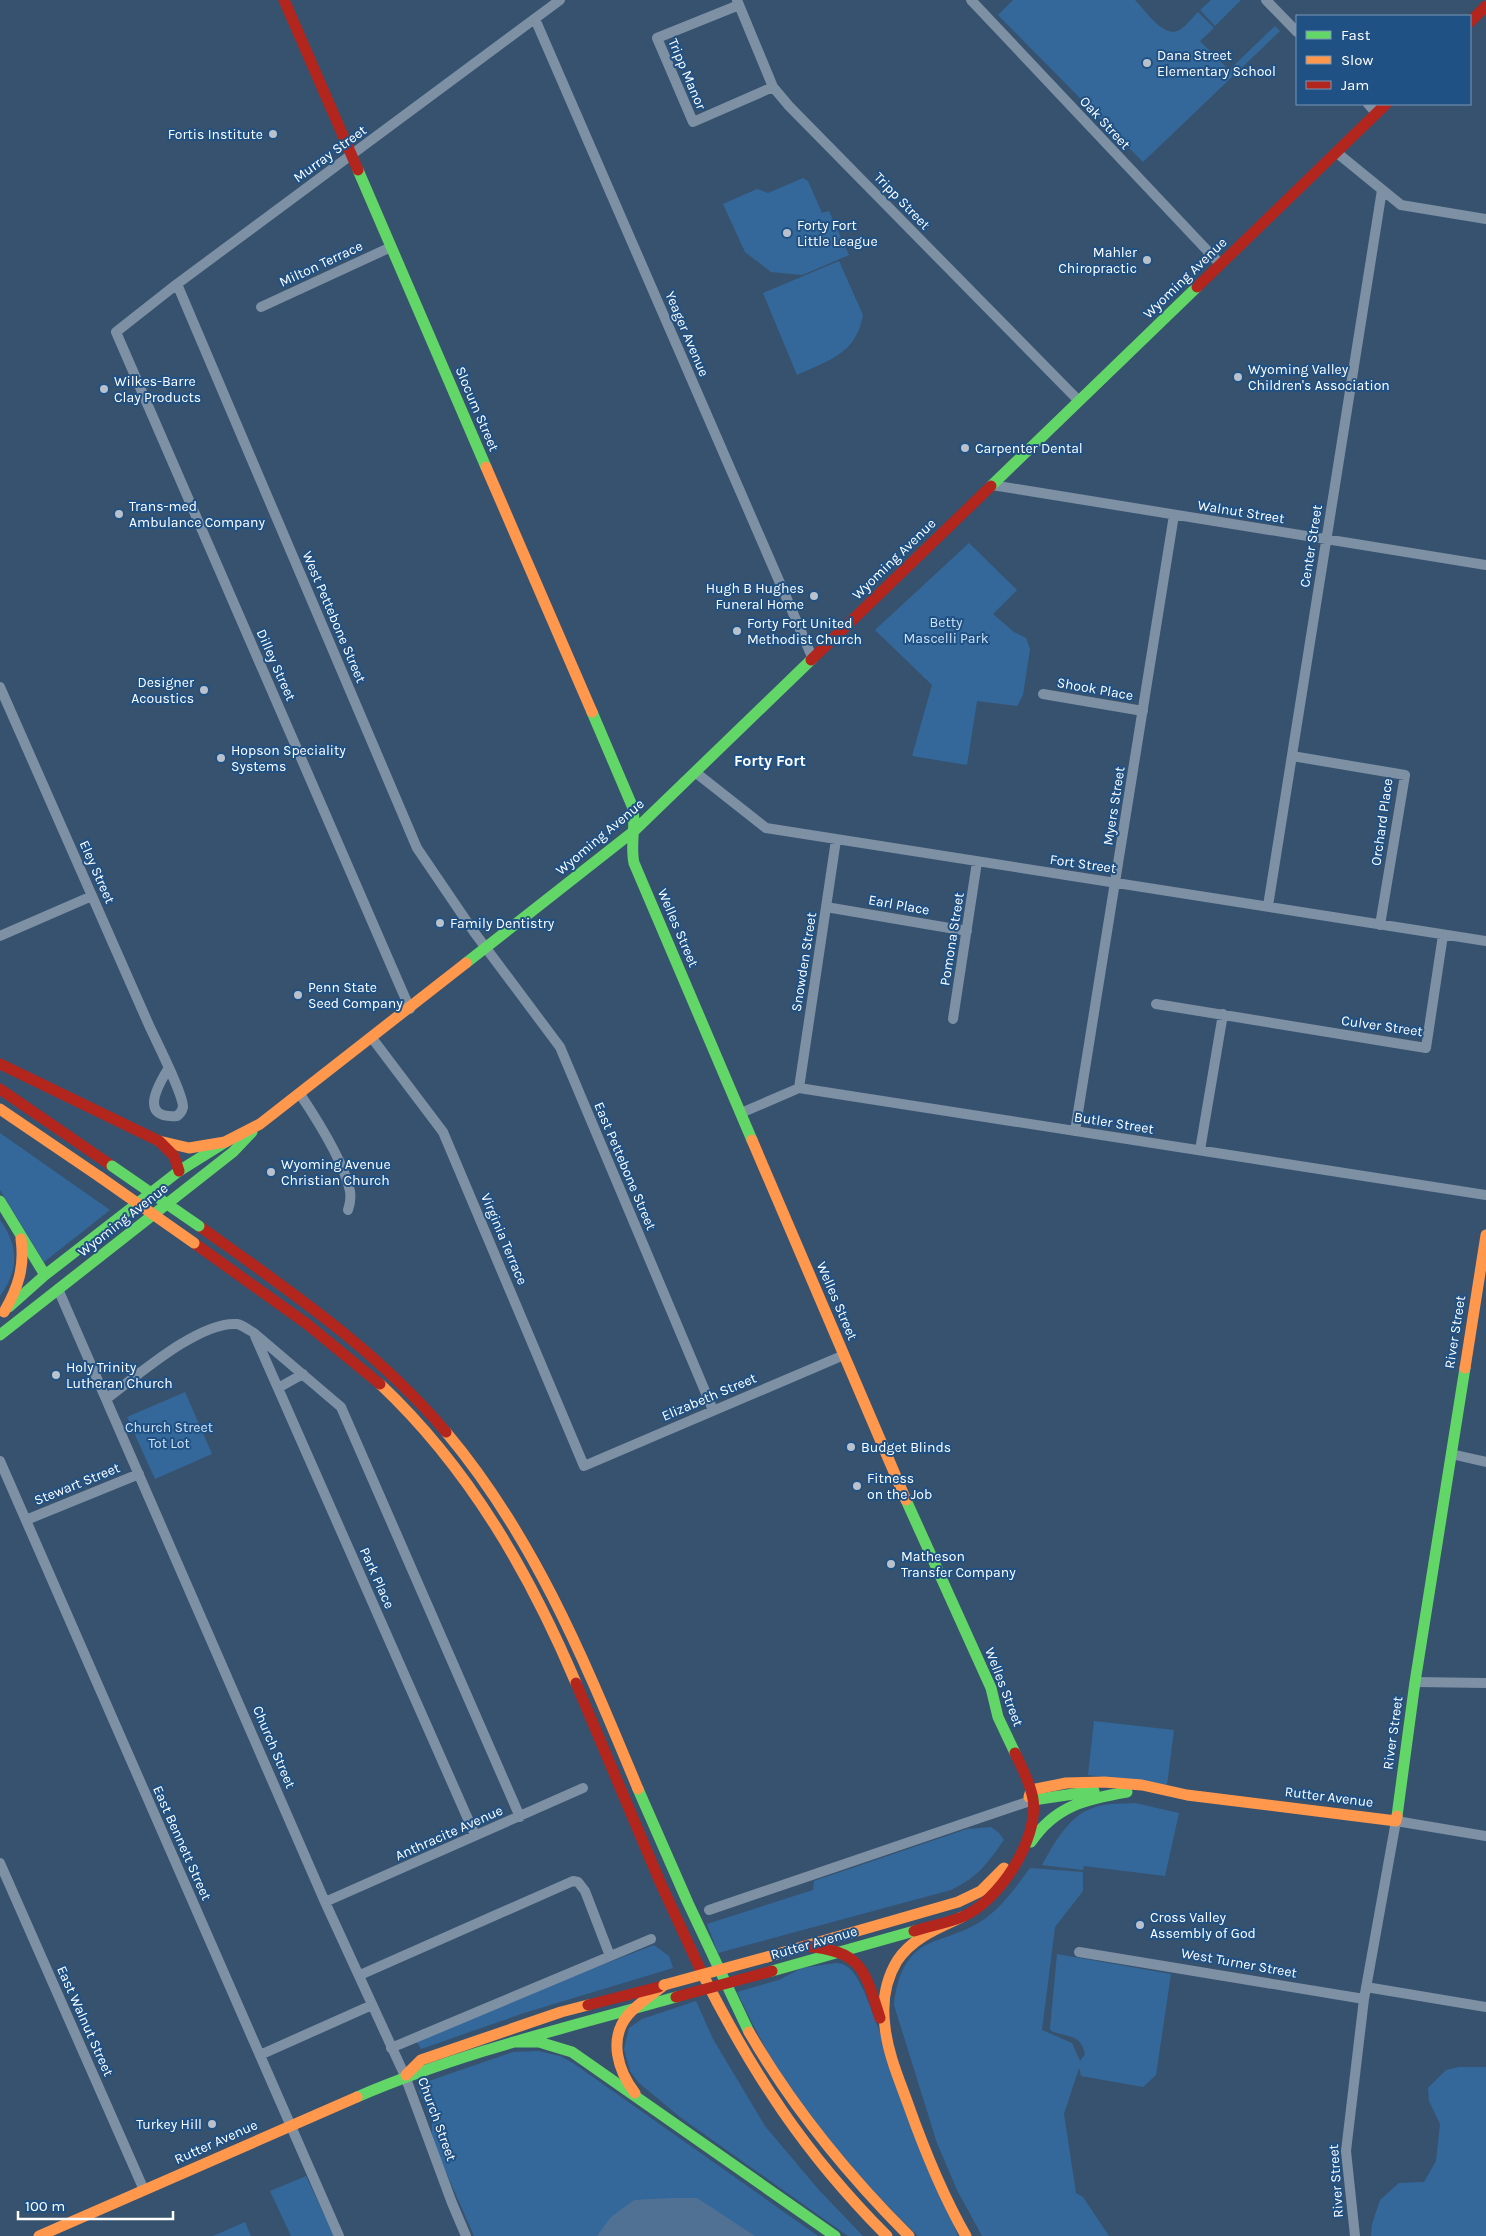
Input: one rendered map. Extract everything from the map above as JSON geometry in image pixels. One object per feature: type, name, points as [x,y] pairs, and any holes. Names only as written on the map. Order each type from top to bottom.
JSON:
[{"type":"main road","name":"Slocum Street","points":[[284,0],[633,808],[635,819],[634,832]]},
{"type":"main road","points":[[1471,21],[1486,6]]},
{"type":"main road","name":"Wyoming Avenue","points":[[0,1335],[182,1194],[233,1152],[260,1124],[410,1009],[634,832],[1385,105]]},
{"type":"main road","name":"Welles Street","points":[[634,832],[632,850],[634,863],[915,1521],[991,1688],[998,1717],[1026,1779],[1030,1798]]},
{"type":"main road","points":[[0,1064],[159,1141],[189,1148],[225,1142]]},
{"type":"main road","points":[[0,1089],[200,1226],[360,1344],[436,1419],[468,1459],[534,1559],[573,1637],[698,1925],[746,2028],[790,2096],[844,2167],[909,2236]]},
{"type":"main road","points":[[0,1109],[194,1242],[330,1342],[372,1377],[421,1426],[474,1493],[505,1539],[539,1602],[680,1924],[729,2025],[769,2093],[805,2143],[861,2210],[887,2236]]},
{"type":"main road","name":"Wyoming Avenue","points":[[2,1313],[45,1275],[179,1171],[225,1142],[260,1124]]},
{"type":"main road","points":[[159,1141],[174,1156],[179,1171],[182,1194]]},
{"type":"main road","name":"Church Street","points":[[0,1201],[45,1275],[58,1289]]},
{"type":"main road","points":[[2,1313],[18,1287],[22,1273],[23,1256],[20,1234]]},
{"type":"main road","name":"River Street","points":[[1396,1821],[1415,1682],[1486,1235]]},
{"type":"main road","name":"Rutter Avenue","points":[[1030,1798],[1066,1783],[1104,1782],[1142,1785],[1169,1792],[1396,1821]]},
{"type":"main road","name":"Rutter Avenue","points":[[1030,1798],[1078,1792],[1169,1792]]},
{"type":"main road","points":[[1014,1868],[1037,1830],[1059,1812],[1089,1798],[1127,1792]]},
{"type":"main road","name":"Rutter Avenue","points":[[39,2236],[291,2124],[405,2076],[426,2071],[513,2042],[962,1917],[986,1903],[1014,1868],[1030,1829],[1030,1798]]},
{"type":"main road","name":"Rutter Avenue","points":[[405,2076],[421,2060],[561,2012],[664,1986],[958,1902],[981,1891],[998,1875],[1014,1852],[1024,1828],[1030,1798]]},
{"type":"main road","points":[[886,2035],[886,1990],[897,1960],[915,1942],[962,1917]]},
{"type":"main road","points":[[806,1946],[839,1951],[856,1960],[866,1976],[903,2089],[935,2176],[966,2236]]},
{"type":"main road","points":[[647,2106],[627,2084],[618,2063],[617,2042],[622,2024],[633,2009],[664,1986]]},
{"type":"main road","points":[[513,2042],[539,2042],[572,2052],[835,2236]]},
{"type":"street","name":"Murray Street","points":[[116,332],[177,284],[560,0]]},
{"type":"street","name":"Oak Street","points":[[971,0],[1220,264]]},
{"type":"street","points":[[1266,0],[1296,31]]},
{"type":"street","name":"Tripp Manor","points":[[738,2],[657,38],[693,122],[773,87]]},
{"type":"street","name":"Tripp Street","points":[[738,2],[773,87],[789,106],[1079,401]]},
{"type":"street","name":"Yeager Avenue","points":[[535,19],[813,659]]},
{"type":"street","points":[[1369,105],[1376,113]]},
{"type":"street","points":[[1336,152],[1404,206],[1486,220]]},
{"type":"street","name":"Center Street","points":[[1268,906],[1382,190]]},
{"type":"street","name":"Milton Terrace","points":[[262,307],[391,247]]},
{"type":"street","name":"West Pettebone Street","points":[[177,284],[418,848],[486,949]]},
{"type":"street","name":"Dilley Street","points":[[116,332],[410,1009]]},
{"type":"street","name":"Walnut Street","points":[[992,486],[1486,566]]},
{"type":"street","name":"Myers Street","points":[[1075,1130],[1174,515]]},
{"type":"street","name":"Eley Street","points":[[0,687],[168,1069]]},
{"type":"street","name":"Shook Place","points":[[1043,694],[1143,711]]},
{"type":"street","name":"Orchard Place","points":[[1292,756],[1405,775],[1380,925]]},
{"type":"street","name":"Fort Street","points":[[695,772],[766,828],[1486,941]]},
{"type":"street","name":"Snowden Street","points":[[799,1088],[836,840]]},
{"type":"street","name":"Pomona Street","points":[[953,1019],[977,862]]},
{"type":"street","points":[[0,936],[92,896]]},
{"type":"street","name":"Earl Place","points":[[826,907],[967,931]]},
{"type":"street","name":"Culver Street","points":[[1156,1004],[1426,1048],[1443,935]]},
{"type":"street","name":"East Pettebone Street","points":[[486,949],[560,1047],[713,1410]]},
{"type":"street","points":[[1200,1150],[1223,1014]]},
{"type":"street","name":"Virginia Terrace","points":[[372,1038],[443,1132],[584,1466]]},
{"type":"street","points":[[741,1113],[799,1088]]},
{"type":"street","name":"Butler Street","points":[[799,1088],[1486,1196]]},
{"type":"street","points":[[300,1094],[325,1136],[347,1182],[350,1196],[348,1210]]},
{"type":"street","name":"Church Street","points":[[58,1289],[324,1902],[360,1975],[405,2076],[452,2204],[466,2236]]},
{"type":"street","points":[[106,1399],[194,1335],[215,1326],[238,1324],[254,1333],[340,1407],[520,1817]]},
{"type":"street","name":"Park Place","points":[[254,1333],[475,1835]]},
{"type":"street","name":"Elizabeth Street","points":[[584,1466],[844,1355]]},
{"type":"street","points":[[278,1388],[303,1374]]},
{"type":"street","points":[[1451,1454],[1486,1462]]},
{"type":"street","name":"East Bennett Street","points":[[0,1461],[339,2236]]},
{"type":"street","name":"Stewart Street","points":[[26,1520],[139,1474]]},
{"type":"street","points":[[1415,1682],[1486,1683]]},
{"type":"street","name":"Anthracite Avenue","points":[[324,1902],[583,1788]]},
{"type":"street","name":"Rutter Avenue","points":[[709,1910],[1030,1798]]},
{"type":"street","name":"Rutter Avenue","points":[[1396,1821],[1486,1836]]},
{"type":"street","name":"River Street","points":[[1355,2236],[1346,2150],[1364,1999],[1396,1821]]},
{"type":"street","name":"East Walnut Street","points":[[0,1863],[144,2190]]},
{"type":"street","points":[[360,1975],[573,1881],[578,1882],[585,1892],[610,1956]]},
{"type":"street","points":[[391,2048],[651,1939]]},
{"type":"street","name":"West Turner Street","points":[[1079,1952],[1364,1999]]},
{"type":"street","points":[[1366,1987],[1486,2007]]},
{"type":"street","points":[[260,2055],[372,2005]]},
{"type":"green space","name":"Dana Street Elementary School","points":[[1013,0],[1135,0],[1162,28],[1175,32],[1184,27],[1198,12],[1214,28],[1200,41],[1229,70],[1275,26],[1280,31],[1143,162],[998,15]]},
{"type":"green space","points":[[1211,0],[1241,0],[1215,26],[1200,10]]},
{"type":"green space","name":"Forty Fort Little League","points":[[803,178],[808,181],[822,213],[829,211],[849,255],[802,275],[771,272],[745,252],[723,204],[757,189],[768,193]]},
{"type":"green space","points":[[839,261],[863,315],[859,328],[854,339],[839,354],[797,375],[763,293]]},
{"type":"green space","name":"Betty Mascelli Park","points":[[969,543],[1017,590],[993,614],[1014,632],[1026,638],[1030,649],[1023,695],[1017,706],[977,701],[967,765],[912,756],[932,685],[875,630]]},
{"type":"green space","points":[[0,1133],[110,1210],[44,1262],[0,1190]]},
{"type":"green space","points":[[0,1220],[11,1239],[14,1258],[11,1277],[0,1296]]},
{"type":"green space","name":"Church Street Tot Lot","points":[[185,1392],[212,1454],[155,1479],[127,1417]]},
{"type":"green space","points":[[1094,1721],[1174,1730],[1167,1785],[1088,1775]]},
{"type":"green space","points":[[1135,1803],[1179,1813],[1165,1876],[1084,1866],[1083,1870],[1042,1865],[1066,1827],[1082,1813],[1104,1805]]},
{"type":"green space","points":[[991,1827],[1004,1840],[975,1875],[951,1890],[718,1953],[707,1924],[813,1890],[814,1881],[967,1829]]},
{"type":"green space","points":[[1030,1868],[1083,1872],[1083,1891],[1055,1927],[1042,2030],[1072,2043],[1080,2061],[1085,2054],[1080,2043],[1072,2037],[1051,2031],[1050,2028],[1057,1954],[1171,1974],[1156,2075],[1143,2087],[1081,2076],[1079,2068],[1064,2114],[1076,2193],[1083,2197],[1109,2236],[982,2236],[957,2190],[937,2143],[894,2005],[899,1978],[913,1955],[928,1944],[966,1929],[989,1916],[1004,1901]]},
{"type":"green space","points":[[654,1945],[669,1956],[673,1968],[524,2013],[421,2049],[417,2042],[527,1994]]},
{"type":"green space","points":[[836,1963],[850,1969],[864,1991],[958,2236],[918,2236],[883,2202],[834,2147],[790,2089],[768,2053],[737,1992],[779,1980],[802,1968]]},
{"type":"green space","points":[[696,2001],[713,2039],[765,2126],[818,2189],[863,2236],[848,2236],[680,2117],[639,2083],[630,2071],[624,2049],[629,2028],[642,2019]]},
{"type":"green space","points":[[538,2051],[560,2056],[573,2063],[818,2236],[474,2236],[432,2140],[432,2121],[419,2091],[420,2084],[513,2052]]},
{"type":"green space","points":[[1459,2067],[1486,2067],[1486,2236],[1371,2236],[1372,2224],[1380,2200],[1399,2183],[1424,2182],[1436,2161],[1440,2124],[1429,2101],[1428,2088],[1446,2070]]},
{"type":"green space","points":[[306,2176],[334,2236],[291,2236],[270,2191]]},
{"type":"green space","points":[[245,2222],[251,2236],[213,2236]]},
{"type":"shaded area","points":[[697,2198],[755,2236],[597,2236],[611,2217],[634,2200]]},
{"type":"traffic: fast","points":[[358,170],[486,467]]},
{"type":"traffic: fast","points":[[991,486],[1197,287]]},
{"type":"traffic: fast","points":[[466,963],[634,831],[811,660]]},
{"type":"traffic: fast","points":[[592,712],[633,808],[634,863],[752,1140]]},
{"type":"traffic: fast","points":[[0,1335],[233,1152],[252,1132]]},
{"type":"traffic: fast","points":[[9,1307],[45,1275],[179,1171],[227,1141]]},
{"type":"traffic: fast","points":[[112,1166],[199,1226]]},
{"type":"traffic: fast","points":[[0,1201],[45,1275]]},
{"type":"traffic: fast","points":[[1397,1816],[1415,1682],[1465,1368]]},
{"type":"traffic: fast","points":[[906,1500],[991,1688],[998,1717],[1015,1753]]},
{"type":"traffic: fast","points":[[638,1789],[688,1903],[749,2032]]},
{"type":"traffic: fast","points":[[1033,1800],[1094,1791]]},
{"type":"traffic: fast","points":[[1031,1842],[1040,1830],[1061,1812],[1085,1801],[1127,1792]]},
{"type":"traffic: fast","points":[[772,1971],[914,1931]]},
{"type":"traffic: fast","points":[[357,2097],[396,2081],[475,2054],[676,1997]]},
{"type":"traffic: fast","points":[[513,2042],[539,2042],[572,2052],[835,2236]]},
{"type":"traffic: slow","points":[[486,467],[592,712]]},
{"type":"traffic: slow","points":[[227,1141],[260,1124],[466,963]]},
{"type":"traffic: slow","points":[[0,1109],[100,1177]]},
{"type":"traffic: slow","points":[[752,1140],[906,1500]]},
{"type":"traffic: slow","points":[[159,1141],[189,1148],[225,1142]]},
{"type":"traffic: slow","points":[[100,1177],[194,1243]]},
{"type":"traffic: slow","points":[[1465,1368],[1486,1235]]},
{"type":"traffic: slow","points":[[4,1312],[17,1286],[22,1259],[21,1239]]},
{"type":"traffic: slow","points":[[380,1384],[412,1416],[442,1451],[494,1523],[538,1601],[576,1683]]},
{"type":"traffic: slow","points":[[446,1432],[478,1473],[532,1558],[577,1648],[638,1789]]},
{"type":"traffic: slow","points":[[1029,1797],[1031,1790],[1066,1783],[1104,1782],[1142,1785],[1187,1795],[1396,1821],[1397,1816]]},
{"type":"traffic: slow","points":[[767,1957],[958,1902],[981,1891],[1004,1868]]},
{"type":"traffic: slow","points":[[962,1917],[926,1935],[903,1953],[897,1961],[887,1985],[884,2019],[891,2057],[920,2138],[949,2204],[966,2236]]},
{"type":"traffic: slow","points":[[664,1985],[767,1957]]},
{"type":"traffic: slow","points":[[701,1971],[740,2044],[783,2111],[831,2174],[887,2236]]},
{"type":"traffic: slow","points":[[635,2093],[620,2065],[617,2044],[618,2034],[628,2015],[664,1985]]},
{"type":"traffic: slow","points":[[406,2075],[421,2060],[561,2012],[588,2005]]},
{"type":"traffic: slow","points":[[749,2032],[784,2087],[822,2139],[864,2189],[909,2236]]},
{"type":"traffic: slow","points":[[39,2236],[357,2097]]},
{"type":"traffic: jam","points":[[284,0],[358,170]]},
{"type":"traffic: jam","points":[[1471,21],[1486,6]]},
{"type":"traffic: jam","points":[[1197,287],[1385,105]]},
{"type":"traffic: jam","points":[[811,660],[991,486]]},
{"type":"traffic: jam","points":[[0,1064],[159,1141],[174,1156],[179,1171]]},
{"type":"traffic: jam","points":[[0,1089],[112,1166]]},
{"type":"traffic: jam","points":[[199,1226],[297,1297],[360,1347],[419,1402],[446,1432]]},
{"type":"traffic: jam","points":[[194,1243],[307,1324],[380,1384]]},
{"type":"traffic: jam","points":[[576,1683],[660,1882],[701,1971]]},
{"type":"traffic: jam","points":[[914,1931],[962,1917],[976,1909],[990,1898],[1014,1867],[1030,1832],[1033,1815],[1033,1799],[1030,1787],[1015,1753]]},
{"type":"traffic: jam","points":[[806,1946],[839,1953],[850,1958],[858,1965],[870,1986],[880,2018]]},
{"type":"traffic: jam","points":[[676,1997],[772,1971]]},
{"type":"traffic: jam","points":[[588,2005],[659,1987]]},
{"type":"place","name":"Dana Street Elementary School","points":[[1147,63]]},
{"type":"place","name":"Fortis Institute","points":[[273,134]]},
{"type":"place","name":"Forty Fort Little League","points":[[787,233]]},
{"type":"place","name":"Mahler Chiropractic","points":[[1147,260]]},
{"type":"place","name":"Wyoming Valley Children's Association","points":[[1238,377]]},
{"type":"place","name":"Wilkes-Barre Clay Products","points":[[104,389]]},
{"type":"place","name":"Carpenter Dental","points":[[965,448]]},
{"type":"place","name":"Trans-med Ambulance Company","points":[[119,514]]},
{"type":"place","name":"Hugh B Hughes Funeral Home","points":[[814,596]]},
{"type":"place","name":"Forty Fort United Methodist Church","points":[[737,631]]},
{"type":"place","name":"Designer Acoustics","points":[[204,690]]},
{"type":"place","name":"Hopson Speciality Systems","points":[[221,758]]},
{"type":"place","name":"Family Dentistry","points":[[440,923]]},
{"type":"place","name":"Penn State Seed Company","points":[[298,995]]},
{"type":"place","name":"Wyoming Avenue Christian Church","points":[[271,1172]]},
{"type":"place","name":"Holy Trinity Lutheran Church","points":[[56,1375]]},
{"type":"place","name":"Budget Blinds","points":[[851,1447]]},
{"type":"place","name":"Fitness on the Job","points":[[857,1486]]},
{"type":"place","name":"Matheson Transfer Company","points":[[891,1564]]},
{"type":"place","name":"Cross Valley Assembly of God","points":[[1140,1925]]},
{"type":"place","name":"Turkey Hill","points":[[212,2124]]},
{"type":"district","name":"Forty Fort","points":[[770,760]]}]
